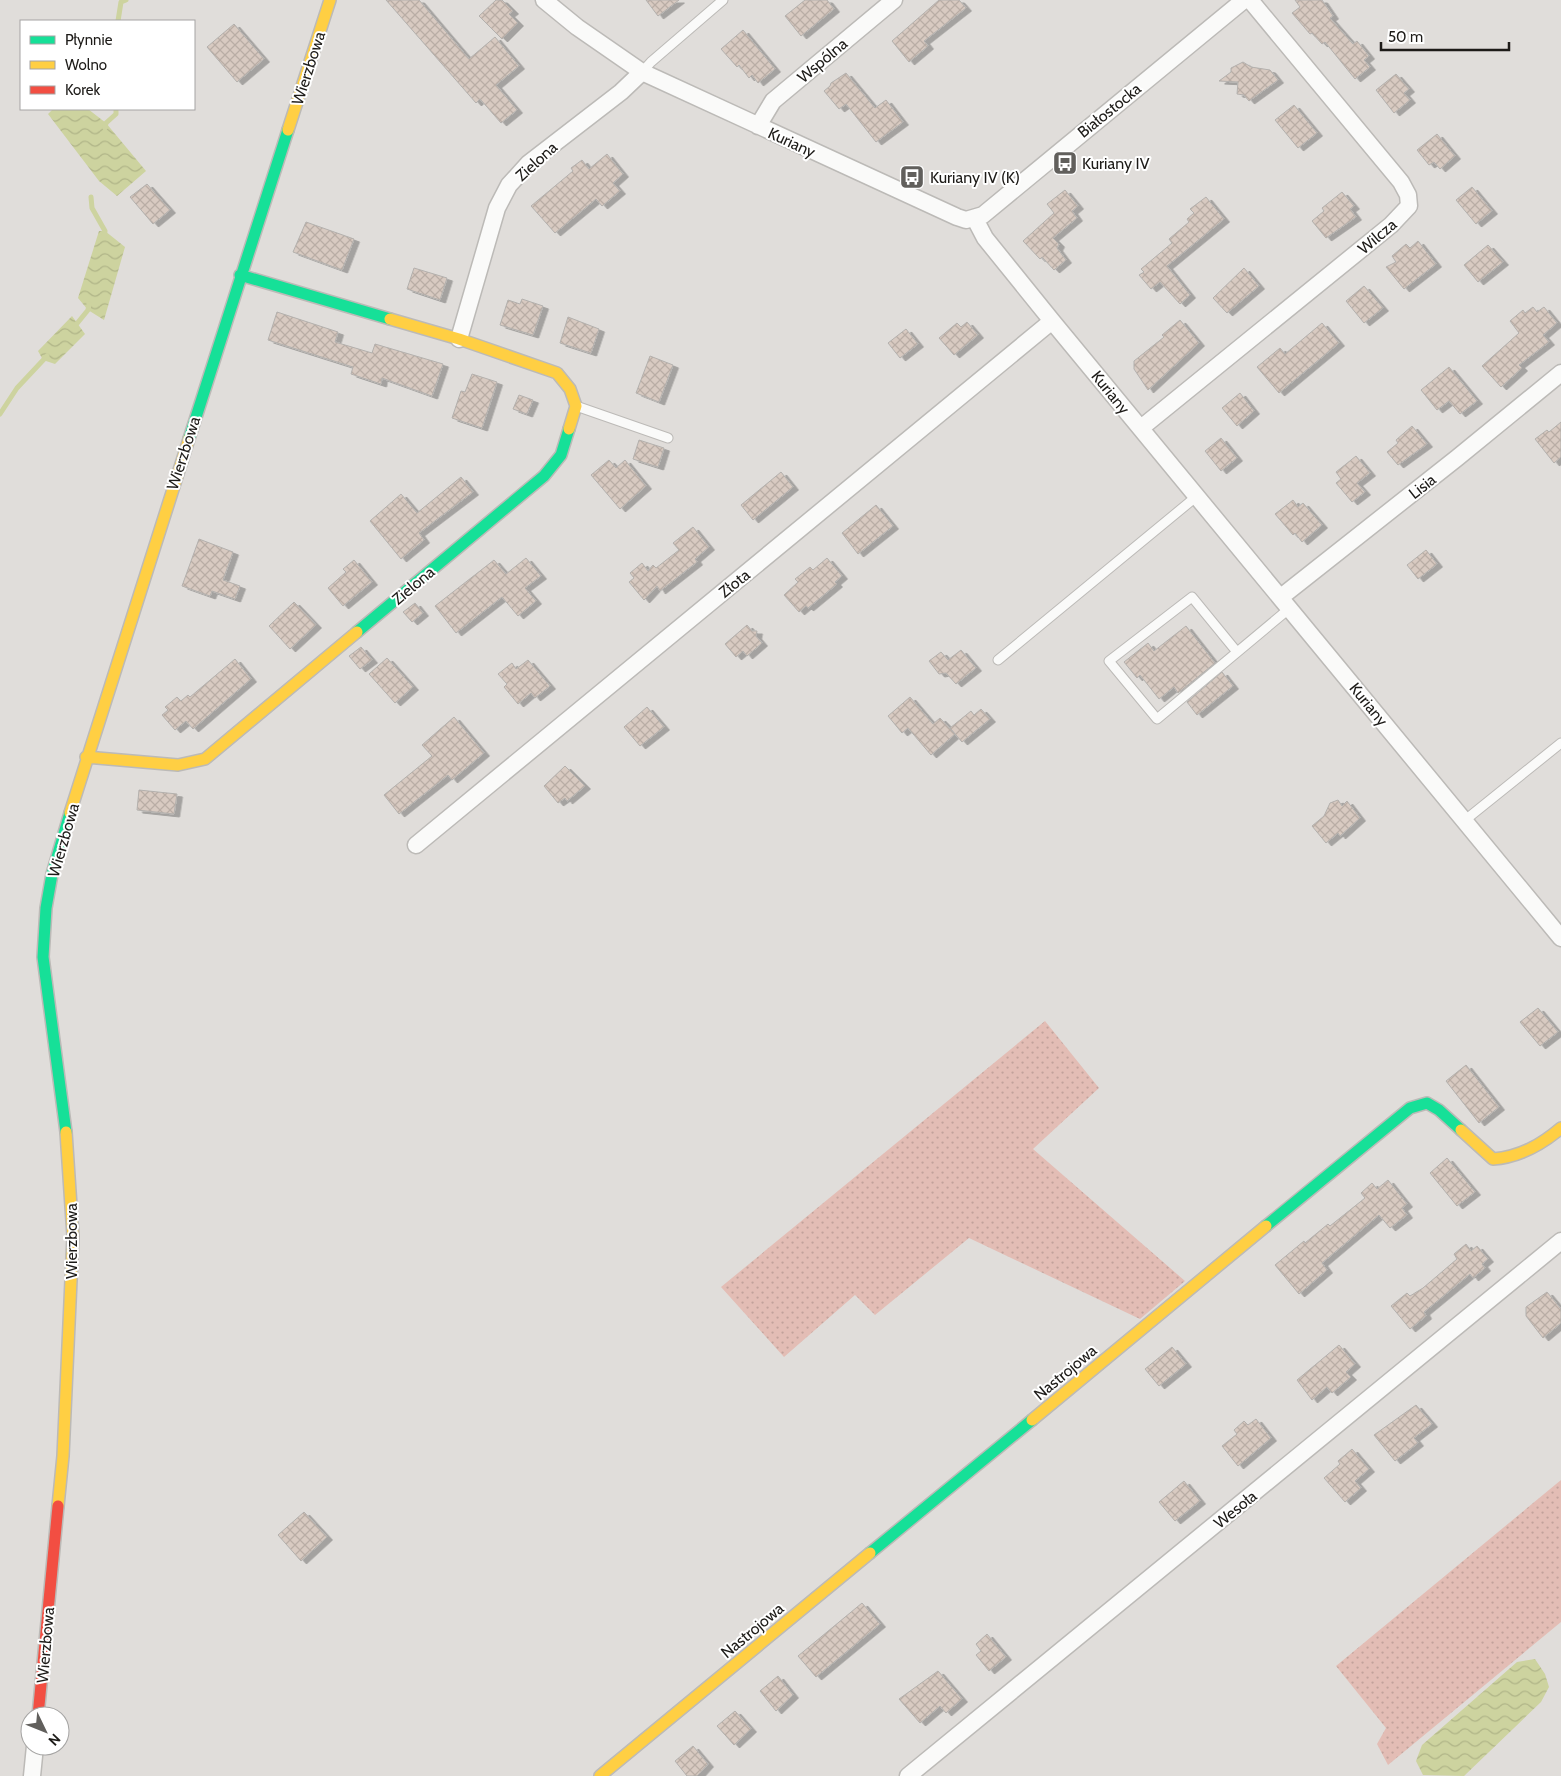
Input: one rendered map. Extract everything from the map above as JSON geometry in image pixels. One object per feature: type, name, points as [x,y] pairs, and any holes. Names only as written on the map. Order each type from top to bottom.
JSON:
[{"type":"street","name":"Wierzbowa","points":[[39,1706],[63,1456],[73,1236],[66,1134],[43,957],[46,908],[52,874],[86,757],[330,0]]},
{"type":"street","name":"Kuriany","points":[[544,0],[577,27],[642,72],[958,217],[966,220],[975,218],[985,238],[1052,321],[1286,602],[1561,938]]},
{"type":"street","name":"Wspólna","points":[[758,126],[773,100],[894,0]]},
{"type":"street","name":"Białostocka","points":[[975,218],[987,211],[1244,0]]},
{"type":"street","name":"Wilcza","points":[[1141,428],[1391,225],[1409,206],[1408,195],[1401,182],[1250,0]]},
{"type":"street","name":"Zielona","points":[[459,339],[497,208],[509,185],[529,163],[621,92],[642,72]]},
{"type":"street","points":[[240,275],[459,339],[557,373],[570,389],[576,406]]},
{"type":"street","name":"Złota","points":[[416,845],[1052,321]]},
{"type":"street","name":"Lisia","points":[[1286,602],[1561,373]]},
{"type":"street","name":"Zielona","points":[[86,757],[178,765],[205,759],[544,476],[561,455],[576,406]]},
{"type":"street","name":"Nastrojowa","points":[[600,1776],[1410,1108],[1427,1103],[1439,1110],[1493,1159],[1506,1159],[1542,1144],[1561,1128]]},
{"type":"street","name":"Wesoła","points":[[908,1776],[1561,1242]]},
{"type":"street","points":[[32,1776],[34,1756]]},
{"type":"lane","points":[[642,72],[723,0]]},
{"type":"lane","points":[[576,406],[668,438]]},
{"type":"lane","points":[[998,660],[1197,496]]},
{"type":"lane","points":[[1237,652],[1192,597],[1109,661],[1157,719],[1237,652],[1286,602]]},
{"type":"lane","points":[[1464,821],[1561,742]]},
{"type":"shaded area","points":[[1045,1021],[1099,1088],[1033,1149],[1185,1281],[1140,1319],[969,1238],[875,1315],[855,1295],[784,1357],[721,1287]]},
{"type":"shaded area","points":[[1561,1480],[1561,1622],[1388,1765],[1377,1744],[1386,1728],[1336,1666]]},
{"type":"water","points":[[52,110],[89,110],[106,123],[146,171],[117,196],[99,181],[48,114]]},
{"type":"water","points":[[99,231],[105,231],[125,247],[104,320],[88,310],[78,298]]},
{"type":"water","points":[[72,316],[85,334],[55,364],[43,360],[38,351]]},
{"type":"water","points":[[1535,1659],[1545,1674],[1549,1687],[1541,1702],[1464,1776],[1423,1775],[1416,1761],[1422,1745],[1517,1662]]},
{"type":"building","points":[[386,0],[419,0],[469,59],[495,37],[519,66],[496,85],[517,110],[501,123],[480,99],[476,103]]},
{"type":"building","points":[[496,0],[502,0],[513,11],[509,14],[518,23],[502,39],[479,16]]},
{"type":"building","points":[[646,0],[679,0],[658,16]]},
{"type":"building","points":[[805,0],[827,0],[834,9],[801,36],[785,16]]},
{"type":"building","points":[[939,0],[959,0],[966,8],[924,41],[928,46],[909,62],[892,41]]},
{"type":"building","points":[[1295,0],[1322,0],[1333,16],[1330,18],[1353,44],[1357,41],[1369,56],[1364,60],[1370,67],[1355,79],[1325,42],[1322,44],[1312,33],[1310,34],[1292,13],[1300,7]]},
{"type":"building","points":[[234,24],[264,59],[237,82],[207,47]]},
{"type":"building","points":[[743,30],[775,69],[758,83],[752,75],[749,78],[739,65],[737,67],[721,49]]},
{"type":"building","points":[[1243,62],[1251,67],[1270,70],[1278,80],[1249,101],[1244,95],[1237,94],[1238,82],[1219,81],[1231,72],[1231,68]]},
{"type":"building","points":[[846,73],[875,108],[886,100],[903,122],[876,142],[846,104],[839,109],[824,91],[831,83]]},
{"type":"building","points":[[1396,74],[1409,89],[1404,93],[1410,100],[1394,113],[1376,90]]},
{"type":"building","points":[[1294,105],[1317,133],[1298,148],[1275,120]]},
{"type":"building","points":[[1437,134],[1455,156],[1440,169],[1434,162],[1429,165],[1417,150]]},
{"type":"building","points":[[607,154],[623,174],[613,183],[620,191],[602,206],[596,199],[555,233],[531,206],[573,171],[571,168],[582,160],[589,169]]},
{"type":"building","points":[[147,184],[170,210],[153,224],[130,197]]},
{"type":"building","points":[[1472,187],[1492,211],[1476,224],[1456,200]]},
{"type":"building","points":[[1065,190],[1078,206],[1072,211],[1077,218],[1053,238],[1059,244],[1057,248],[1066,260],[1054,270],[1042,257],[1040,259],[1023,241],[1054,213],[1047,204]]},
{"type":"building","points":[[1342,192],[1354,206],[1350,209],[1356,217],[1326,238],[1312,221],[1324,211],[1322,208]]},
{"type":"building","points":[[1206,197],[1224,219],[1167,266],[1190,295],[1180,304],[1160,282],[1151,289],[1139,275],[1144,272],[1141,269],[1172,243],[1169,239],[1189,222],[1187,219],[1194,213],[1190,209]]},
{"type":"building","points":[[306,222],[354,239],[342,270],[293,252]]},
{"type":"building","points":[[1418,241],[1436,264],[1404,289],[1386,267],[1396,262],[1392,256],[1406,244],[1410,248]]},
{"type":"building","points":[[1488,245],[1503,262],[1478,282],[1464,265]]},
{"type":"building","points":[[414,268],[447,278],[440,300],[407,289]]},
{"type":"building","points":[[1244,268],[1259,286],[1227,313],[1213,298]]},
{"type":"building","points":[[1364,286],[1383,308],[1364,323],[1346,301]]},
{"type":"building","points":[[522,299],[543,306],[533,335],[500,325],[508,300],[520,304]]},
{"type":"building","points":[[1533,307],[1537,312],[1544,307],[1557,323],[1543,335],[1549,342],[1519,365],[1522,368],[1501,387],[1482,366],[1519,333],[1510,321],[1523,310],[1525,313]]},
{"type":"building","points":[[277,312],[338,332],[335,342],[372,353],[375,344],[443,364],[432,396],[382,378],[381,384],[351,374],[353,367],[268,340]]},
{"type":"building","points":[[568,317],[599,329],[591,353],[560,343]]},
{"type":"building","points":[[1180,320],[1199,343],[1148,390],[1134,369],[1134,361],[1164,337],[1162,335]]},
{"type":"building","points":[[967,322],[978,335],[954,355],[939,338],[957,323],[961,327]]},
{"type":"building","points":[[1322,323],[1339,343],[1279,393],[1257,367],[1280,348],[1285,354]]},
{"type":"building","points":[[906,329],[918,344],[900,358],[888,343]]},
{"type":"building","points":[[650,356],[673,365],[659,402],[636,393]]},
{"type":"building","points":[[1449,367],[1477,401],[1460,414],[1449,401],[1437,410],[1421,390]]},
{"type":"building","points":[[472,374],[497,382],[482,428],[452,418],[461,391],[465,392]]},
{"type":"building","points":[[1240,393],[1254,411],[1237,426],[1222,408]]},
{"type":"building","points":[[519,395],[533,400],[527,414],[513,409]]},
{"type":"building","points":[[1561,422],[1561,457],[1554,463],[1535,439],[1547,430],[1549,432]]},
{"type":"building","points":[[1412,426],[1427,444],[1398,465],[1387,452],[1398,443],[1396,440]]},
{"type":"building","points":[[1221,438],[1237,458],[1221,471],[1205,451]]},
{"type":"building","points":[[639,440],[664,448],[658,467],[633,459]]},
{"type":"building","points":[[1356,456],[1370,473],[1357,483],[1365,492],[1352,502],[1336,483],[1341,479],[1336,472]]},
{"type":"building","points":[[609,460],[616,468],[625,460],[646,486],[620,509],[591,475]]},
{"type":"building","points":[[781,472],[793,487],[753,520],[741,505]]},
{"type":"building","points":[[461,477],[473,492],[419,533],[424,540],[401,559],[370,521],[401,494],[417,513]]},
{"type":"building","points":[[1293,500],[1298,507],[1303,503],[1322,525],[1302,542],[1295,533],[1293,535],[1275,514]]},
{"type":"building","points":[[876,505],[893,526],[858,554],[842,533]]},
{"type":"building","points":[[693,527],[709,547],[695,559],[697,562],[660,591],[657,586],[644,600],[629,582],[634,578],[630,573],[642,563],[648,571],[653,565],[656,568],[679,550],[673,543]]},
{"type":"building","points":[[199,539],[233,552],[223,580],[240,586],[235,599],[212,591],[210,596],[182,586]]},
{"type":"building","points":[[1426,550],[1437,564],[1418,579],[1407,565]]},
{"type":"building","points":[[526,558],[541,576],[525,588],[536,601],[518,616],[502,597],[456,633],[435,606],[494,560],[506,574]]},
{"type":"building","points":[[827,558],[842,576],[835,582],[837,584],[808,608],[806,606],[799,612],[784,595],[798,582],[795,579],[810,567],[813,570]]},
{"type":"building","points":[[354,560],[372,582],[343,606],[328,588],[346,572],[343,569]]},
{"type":"building","points":[[294,602],[316,625],[290,649],[269,626]]},
{"type":"building","points":[[415,603],[423,613],[412,622],[403,612]]},
{"type":"building","points":[[747,625],[752,631],[757,631],[756,636],[762,643],[747,656],[743,651],[736,657],[725,644]]},
{"type":"building","points":[[1186,626],[1215,663],[1178,693],[1174,687],[1159,699],[1140,675],[1137,678],[1124,662],[1148,643],[1154,651]]},
{"type":"building","points":[[361,647],[372,660],[360,669],[349,656]]},
{"type":"building","points":[[961,650],[976,668],[956,684],[946,673],[939,674],[929,661],[941,652],[948,660]]},
{"type":"building","points":[[387,658],[413,687],[395,703],[369,674]]},
{"type":"building","points":[[235,659],[251,679],[193,729],[186,721],[175,730],[162,715],[168,710],[165,707],[177,697],[181,701],[188,695],[190,697]]},
{"type":"building","points":[[528,660],[550,686],[535,698],[531,693],[518,704],[504,687],[507,684],[498,674],[512,663],[516,669]]},
{"type":"building","points":[[1222,672],[1233,686],[1197,715],[1187,702]]},
{"type":"building","points":[[910,697],[933,724],[940,718],[955,734],[931,755],[908,728],[902,733],[888,716]]},
{"type":"building","points":[[647,707],[664,727],[640,746],[624,727]]},
{"type":"building","points":[[981,709],[990,719],[962,742],[950,728],[971,711],[974,715]]},
{"type":"building","points":[[454,717],[484,753],[452,780],[448,775],[399,814],[384,795],[432,756],[422,745]]},
{"type":"building","points":[[565,766],[585,786],[567,801],[565,798],[558,803],[544,786]]},
{"type":"building","points":[[139,790],[177,794],[174,814],[137,810]]},
{"type":"building","points":[[1338,800],[1342,806],[1347,801],[1360,818],[1340,836],[1338,833],[1326,843],[1312,826],[1324,816],[1330,803]]},
{"type":"building","points":[[1538,1008],[1558,1032],[1540,1046],[1520,1022]]},
{"type":"building","points":[[1466,1065],[1499,1107],[1479,1123],[1446,1081]]},
{"type":"building","points":[[1447,1158],[1475,1192],[1457,1206],[1430,1173]]},
{"type":"building","points":[[1388,1180],[1407,1204],[1402,1208],[1407,1215],[1390,1228],[1379,1215],[1322,1263],[1327,1270],[1299,1294],[1275,1265],[1304,1241],[1305,1243],[1328,1224],[1330,1226],[1365,1198],[1361,1193],[1372,1183],[1377,1189]]},
{"type":"building","points":[[1466,1244],[1471,1251],[1477,1246],[1488,1259],[1482,1264],[1485,1268],[1473,1278],[1470,1274],[1424,1312],[1426,1316],[1410,1329],[1391,1306],[1407,1293],[1410,1296],[1423,1288],[1457,1259],[1454,1254]]},
{"type":"building","points":[[1547,1292],[1561,1309],[1561,1323],[1543,1338],[1526,1316],[1526,1307]]},
{"type":"building","points":[[1339,1345],[1355,1364],[1346,1372],[1351,1377],[1332,1393],[1327,1387],[1312,1400],[1297,1380]]},
{"type":"building","points":[[1172,1347],[1186,1364],[1159,1386],[1145,1369]]},
{"type":"building","points":[[1416,1405],[1432,1424],[1414,1438],[1418,1443],[1395,1461],[1374,1435]]},
{"type":"building","points":[[1256,1419],[1271,1438],[1238,1466],[1222,1446],[1237,1434],[1234,1430],[1244,1421],[1248,1425]]},
{"type":"building","points":[[1352,1449],[1369,1469],[1355,1481],[1361,1488],[1345,1502],[1324,1478],[1340,1464],[1338,1461]]},
{"type":"building","points":[[1184,1481],[1200,1501],[1175,1521],[1159,1502]]},
{"type":"building","points":[[304,1512],[327,1537],[301,1561],[278,1535]]},
{"type":"building","points":[[862,1603],[880,1624],[816,1677],[798,1656]]},
{"type":"building","points":[[987,1634],[1006,1657],[989,1671],[976,1655],[981,1651],[976,1644]]},
{"type":"building","points":[[938,1671],[962,1699],[946,1713],[940,1706],[920,1723],[899,1699]]},
{"type":"building","points":[[778,1676],[793,1695],[776,1711],[760,1691]]},
{"type":"building","points":[[735,1711],[751,1729],[734,1745],[717,1726]]},
{"type":"building","points":[[693,1746],[708,1764],[697,1776],[687,1776],[675,1761]]},
{"type":"waterway","points":[[118,20],[121,2],[126,0]]},
{"type":"waterway","points":[[105,128],[106,123],[116,114],[116,110]]},
{"type":"waterway","points":[[91,197],[92,208],[105,231],[104,237]]},
{"type":"waterway","points":[[75,326],[88,310],[89,304]]},
{"type":"waterway","points":[[0,414],[17,388],[47,356]]},
{"type":"traffic: fast","points":[[189,439],[288,130]]},
{"type":"traffic: fast","points":[[240,275],[390,319]]},
{"type":"traffic: fast","points":[[357,632],[544,476],[561,455],[569,429]]},
{"type":"traffic: fast","points":[[66,1132],[43,957],[46,908],[52,874],[70,813]]},
{"type":"traffic: fast","points":[[1266,1226],[1410,1108],[1427,1103],[1439,1110],[1461,1130]]},
{"type":"traffic: fast","points":[[870,1553],[1032,1420]]},
{"type":"traffic: slow","points":[[288,130],[330,0]]},
{"type":"traffic: slow","points":[[390,319],[459,339],[557,373],[570,389],[576,406],[569,429]]},
{"type":"traffic: slow","points":[[70,813],[189,439]]},
{"type":"traffic: slow","points":[[86,757],[178,765],[205,759],[357,632]]},
{"type":"traffic: slow","points":[[1461,1130],[1493,1159],[1512,1156],[1530,1149],[1546,1140],[1561,1128]]},
{"type":"traffic: slow","points":[[58,1506],[63,1456],[73,1236],[66,1132]]},
{"type":"traffic: slow","points":[[1032,1420],[1266,1226]]},
{"type":"traffic: slow","points":[[600,1776],[870,1553]]},
{"type":"traffic: jam","points":[[39,1706],[58,1506]]},
{"type":"place","name":"Kuriany IV","points":[[1065,163]]},
{"type":"place","name":"Kuriany IV (K)","points":[[912,177]]}]
